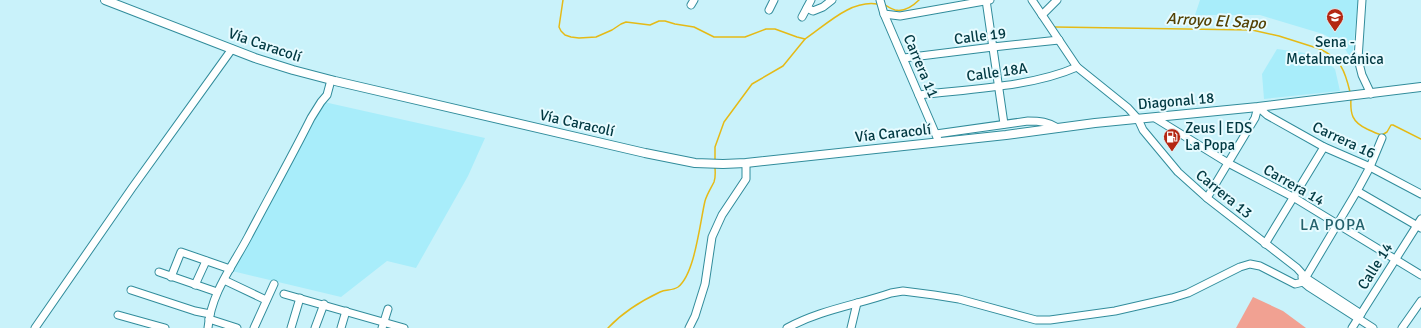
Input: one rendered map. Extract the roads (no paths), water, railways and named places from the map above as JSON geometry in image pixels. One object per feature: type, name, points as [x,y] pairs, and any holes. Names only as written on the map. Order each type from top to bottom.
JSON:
[{"type":"main road","name":"Vía Caracolí","points":[[105,0],[232,49],[293,70],[645,153],[695,163],[746,163],[1058,128]]},
{"type":"main road","name":"Diagonal 18","points":[[1058,128],[1421,88]]},
{"type":"street","points":[[769,10],[774,0]]},
{"type":"street","points":[[802,17],[811,0]]},
{"type":"street","points":[[807,8],[814,11],[823,7],[832,0]]},
{"type":"street","points":[[884,14],[900,16],[988,0],[1004,124]]},
{"type":"street","name":"Carrera 13","points":[[1032,0],[1077,66],[1128,108],[1138,119],[1143,130],[1178,172],[1207,198],[1297,268],[1303,278],[1360,316],[1373,328]]},
{"type":"street","points":[[1042,14],[1057,0]]},
{"type":"street","points":[[1362,0],[1358,58],[1362,75],[1371,94]]},
{"type":"street","name":"Carrera 11","points":[[880,2],[939,142]]},
{"type":"street","name":"Calle 19","points":[[904,58],[1059,40]]},
{"type":"street","points":[[35,328],[132,188],[232,49]]},
{"type":"street","name":"Calle 18A","points":[[919,95],[998,86],[1051,76],[1077,66]]},
{"type":"street","points":[[208,328],[209,316],[217,292],[311,118],[327,95],[332,80]]},
{"type":"street","points":[[1207,198],[1255,118],[1258,107]]},
{"type":"street","name":"Carrera 16","points":[[1258,107],[1267,116],[1324,147],[1370,167],[1421,194]]},
{"type":"street","name":"Carrera 14","points":[[1154,118],[1228,163],[1293,198],[1421,275]]},
{"type":"street","name":"Diagonal 18","points":[[936,134],[1028,121],[1050,123],[1058,128]]},
{"type":"street","points":[[786,328],[820,313],[903,291],[959,300],[1036,320],[1050,320],[1101,313],[1172,298],[1188,293],[1240,266],[1250,264],[1260,266],[1295,284],[1303,278],[1357,191],[1370,167],[1382,138]]},
{"type":"street","points":[[1265,244],[1324,147]]},
{"type":"street","points":[[689,328],[695,316],[705,284],[712,237],[722,215],[746,179],[746,163]]},
{"type":"street","points":[[1357,191],[1419,227]]},
{"type":"street","name":"Calle 14","points":[[1352,328],[1395,260],[1419,227],[1421,219]]},
{"type":"street","points":[[170,276],[181,252],[230,269]]},
{"type":"street","points":[[195,285],[206,261]]},
{"type":"street","points":[[158,272],[217,292]]},
{"type":"street","points":[[224,280],[266,300]]},
{"type":"street","points":[[254,328],[274,284]]},
{"type":"street","points":[[131,290],[209,316],[237,328]]},
{"type":"street","points":[[284,294],[324,304],[383,325],[404,328]]},
{"type":"street","points":[[291,328],[300,298]]},
{"type":"street","points":[[1402,328],[1421,301]]},
{"type":"street","points":[[315,328],[324,304]]},
{"type":"street","points":[[852,328],[857,304]]},
{"type":"street","points":[[383,325],[388,309]]},
{"type":"street","points":[[341,328],[346,311]]},
{"type":"street","points":[[118,315],[165,328]]},
{"type":"waterway","name":"Arroyo El Sapo","points":[[563,0],[559,27],[565,35],[579,38],[596,37],[626,22],[650,25],[659,21],[665,21],[694,27],[714,37],[745,37],[766,29],[775,29],[805,39],[848,10],[857,6],[877,4]]},
{"type":"waterway","name":"Arroyo El Sapo","points":[[883,4],[894,10],[902,10],[919,0]]},
{"type":"waterway","name":"Arroyo El Sapo","points":[[1055,27],[1252,30],[1279,36],[1320,49],[1327,53],[1341,66],[1350,92]]},
{"type":"waterway","points":[[715,161],[715,147],[724,122],[752,84],[783,66],[805,39]]},
{"type":"waterway","name":"Arroyo El Sapo","points":[[1351,98],[1353,117],[1362,126],[1382,135],[1387,132],[1391,125],[1393,125],[1421,139]]},
{"type":"waterway","points":[[608,328],[639,303],[660,292],[678,287],[684,280],[693,260],[705,201],[715,180],[715,167]]},
{"type":"place","name":"Sena - Metalmecánica","points":[[1335,32]]},
{"type":"place","name":"Zeus | EDS La Popa","points":[[1172,152]]},
{"type":"district","name":"LA POPA","points":[[1333,225]]}]
